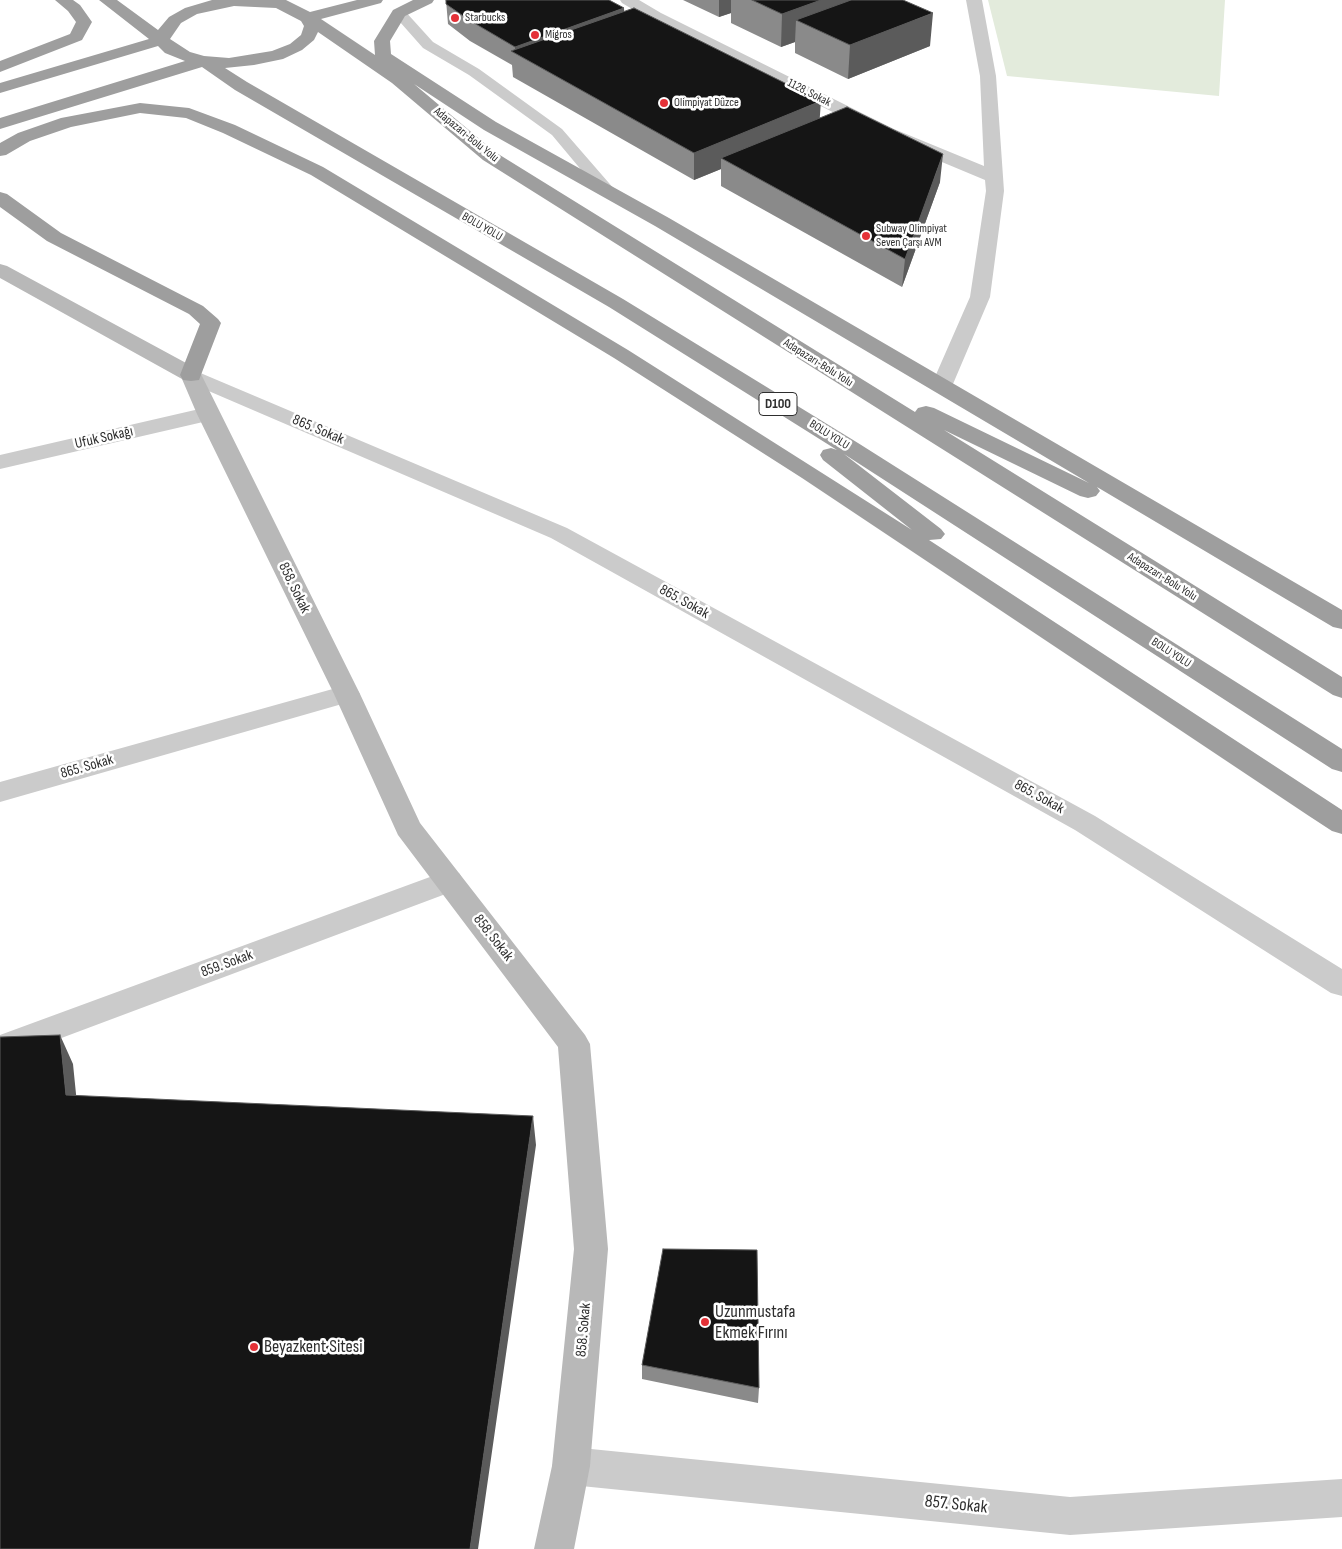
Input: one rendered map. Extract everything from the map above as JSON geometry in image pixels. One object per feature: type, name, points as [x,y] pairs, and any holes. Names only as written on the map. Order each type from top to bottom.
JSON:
[{"type":"highway","points":[[0,67],[76,37],[84,22],[74,8],[63,0]]},
{"type":"highway","points":[[0,88],[161,40],[166,30],[175,20],[191,11],[211,5],[234,1],[279,3],[300,13],[312,26],[308,37],[296,47],[277,55],[229,63],[204,61],[184,56],[171,49],[161,40],[107,0]]},
{"type":"highway","name":"Adapazarı-Bolu Yolu","points":[[275,0],[300,13],[398,78],[489,156],[1342,689]]},
{"type":"highway","points":[[300,13],[375,0]]},
{"type":"highway","points":[[426,0],[399,14],[382,41],[383,56],[490,126],[610,193],[1342,621]]},
{"type":"highway","points":[[0,124],[204,61]]},
{"type":"highway","name":"BOLU YOLU","points":[[204,61],[241,86],[616,303],[850,448],[1342,762]]},
{"type":"highway","points":[[0,151],[24,137],[67,122],[140,108],[189,113],[229,128],[317,171],[621,354],[802,467],[1342,824]]},
{"type":"highway","points":[[0,198],[54,237],[196,310],[211,323],[191,375]]},
{"type":"highway","points":[[796,349],[1270,578]]},
{"type":"highway","points":[[718,366],[971,564],[1129,683],[1319,809]]},
{"type":"main road","name":"865. Sokak","points":[[0,270],[191,375]]},
{"type":"main road","name":"858. Sokak","points":[[191,375],[208,414],[347,694],[408,828],[574,1044],[591,1249],[571,1466],[554,1549]]},
{"type":"street","name":"1128. Sokak","points":[[628,0],[654,16],[888,133],[994,177]]},
{"type":"street","points":[[942,386],[980,297],[995,191],[988,76],[974,0]]},
{"type":"street","name":"865. Sokak","points":[[191,375],[559,533],[1085,823],[1342,984]]},
{"type":"street","name":"Ufuk Sokağı","points":[[0,462],[208,414]]},
{"type":"street","name":"865. Sokak","points":[[0,792],[347,694]]},
{"type":"street","name":"859. Sokak","points":[[3,1047],[449,881]]},
{"type":"street","name":"857. Sokak","points":[[571,1466],[1070,1516],[1342,1498]]},
{"type":"lane","points":[[399,14],[428,46],[474,72],[557,132],[610,193]]},
{"type":"green space","points":[[988,0],[1225,0],[1219,96],[1007,76]]},
{"type":"building","points":[[446,0],[609,0],[624,8],[515,47],[469,20],[446,4]]},
{"type":"building","points":[[752,0],[821,0],[782,14]]},
{"type":"building","points":[[851,0],[903,0],[933,13],[850,45],[796,20]]},
{"type":"building","name":"Olimpiyat Düzce","points":[[634,8],[821,101],[694,153],[511,51]]},
{"type":"building","name":"Subway Olimpiyat Seven Çarşı AVM","points":[[847,107],[943,154],[905,259],[721,158]]},
{"type":"building","name":"Beyazkent Sitesi","points":[[60,1035],[66,1095],[533,1116],[470,1549],[0,1549],[0,1037]]},
{"type":"building","name":"Uzunmustafa Ekmek Fırını","points":[[663,1249],[757,1250],[759,1388],[642,1365]]},
{"type":"place","name":"Starbucks","points":[[455,18]]},
{"type":"place","name":"Migros","points":[[535,35]]},
{"type":"place","name":"Olimpiyat Düzce","points":[[664,103]]},
{"type":"place","name":"Subway Olimpiyat Seven Çarşı AVM","points":[[866,236]]},
{"type":"place","name":"Uzunmustafa Ekmek Fırını","points":[[705,1322]]},
{"type":"place","name":"Beyazkent Sitesi","points":[[254,1347]]}]
